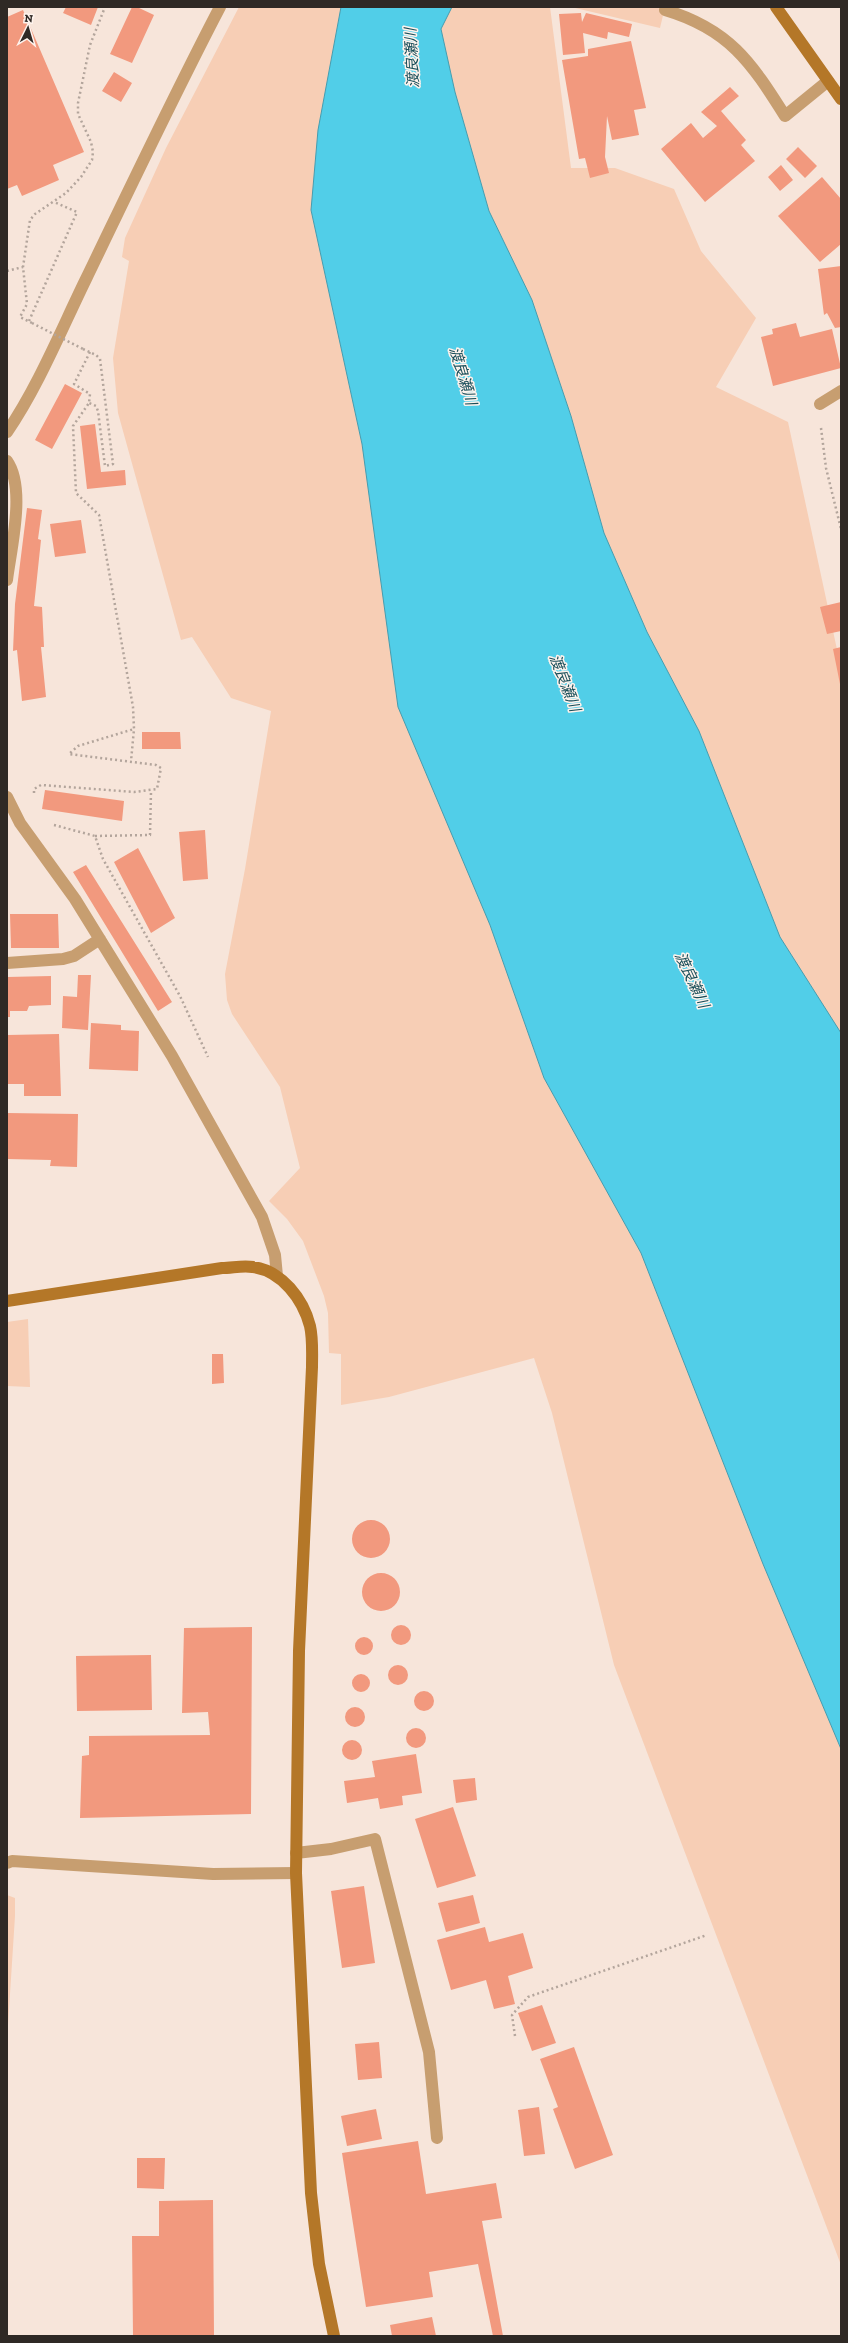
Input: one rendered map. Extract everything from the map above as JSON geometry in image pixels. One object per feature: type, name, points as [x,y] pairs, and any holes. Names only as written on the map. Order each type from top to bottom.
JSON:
[{"type":"street","points":[[7,432],[25,403],[175,93],[220,7]]},
{"type":"street","points":[[776,7],[841,99]]},
{"type":"street","points":[[665,10],[687,16],[720,34],[752,66],[785,116],[828,82]]},
{"type":"street","points":[[820,404],[841,391]]},
{"type":"street","points":[[7,461],[15,475],[16,499],[7,580]]},
{"type":"street","points":[[7,797],[31,840],[75,899],[172,1056],[262,1217],[275,1255],[277,1276]]},
{"type":"street","points":[[7,963],[62,960],[74,956],[100,939]]},
{"type":"street","points":[[7,1302],[222,1268],[252,1266],[277,1276],[296,1296],[310,1327],[312,1341],[312,1367],[299,1651],[296,1873],[311,2193],[319,2264],[334,2336]]},
{"type":"street","points":[[296,1853],[331,1849],[375,1839],[429,2052],[437,2138]]},
{"type":"street","points":[[7,1863],[12,1861],[213,1874],[296,1873]]},
{"type":"path","points":[[89,403],[96,406],[98,411],[105,466],[113,464],[100,359],[90,352],[20,317],[27,304],[28,296],[23,267],[30,220],[35,214],[54,202],[81,177],[92,160],[93,152],[91,142],[78,114],[78,103],[90,45],[105,7]]},
{"type":"path","points":[[31,322],[76,212],[54,202]]},
{"type":"path","points":[[7,271],[23,267]]},
{"type":"path","points":[[90,352],[74,384],[87,390],[90,394],[89,403],[73,426],[76,493],[100,516],[133,708],[134,729],[131,761]]},
{"type":"path","points":[[820,404],[826,468],[841,529]]},
{"type":"path","points":[[36,800],[34,789],[41,785],[134,792],[151,791],[157,789],[161,768],[156,765],[69,754],[78,746],[134,729]]},
{"type":"path","points":[[50,821],[55,826],[95,836],[150,834],[151,791]]},
{"type":"path","points":[[95,836],[103,859],[180,996],[208,1057]]},
{"type":"path","points":[[515,2036],[512,2015],[528,1997],[707,1935]]},
{"type":"shaded area","points":[[239,7],[341,7],[318,130],[311,210],[362,444],[490,925],[544,1078],[641,1253],[763,1564],[841,1749],[841,2265],[614,1665],[552,1413],[534,1358],[389,1397],[341,1405],[341,1354],[329,1353],[328,1313],[324,1296],[303,1241],[287,1219],[269,1201],[300,1168],[280,1087],[232,1014],[227,1000],[225,974],[245,869],[271,711],[231,698],[192,637],[181,640],[118,413],[113,358],[129,261],[122,257],[125,238],[166,148]]},
{"type":"shaded area","points":[[452,7],[550,7],[571,168],[615,168],[674,189],[701,251],[756,318],[716,387],[788,422],[841,668],[841,1033],[780,937],[699,731],[647,632],[604,533],[571,416],[532,300],[489,211],[455,92],[441,29]]},
{"type":"shaded area","points":[[571,7],[665,7],[660,28]]},
{"type":"shaded area","points":[[28,1319],[30,1387],[7,1386],[7,1322]]},
{"type":"shaded area","points":[[7,1895],[15,1898],[15,1916],[7,2041]]},
{"type":"water","name":"渡良瀬川","points":[[341,7],[452,7],[441,29],[455,92],[489,211],[532,300],[571,416],[604,533],[647,632],[699,731],[780,937],[841,1033],[841,1749],[763,1564],[641,1253],[544,1078],[490,925],[398,707],[362,444],[311,210],[318,130]]},
{"type":"building","points":[[66,7],[98,7],[91,25],[63,13]]},
{"type":"building","points":[[132,7],[137,7],[154,15],[132,63],[110,54]]},
{"type":"building","points":[[23,10],[84,152],[53,165],[59,180],[22,196],[17,185],[7,189],[7,17]]},
{"type":"building","points":[[581,13],[582,22],[586,13],[632,24],[629,37],[608,32],[607,39],[583,33],[585,53],[563,55],[559,14]]},
{"type":"building","points":[[631,41],[646,108],[634,110],[639,135],[612,140],[607,116],[605,157],[609,173],[590,178],[585,158],[579,159],[562,60],[588,56],[588,49]]},
{"type":"building","points":[[114,72],[132,83],[121,102],[102,91]]},
{"type":"building","points":[[730,87],[739,96],[721,111],[746,140],[741,145],[755,161],[705,202],[661,149],[691,123],[703,138],[717,126],[701,112]]},
{"type":"building","points":[[798,147],[817,166],[805,178],[786,159]]},
{"type":"building","points":[[781,165],[793,180],[780,191],[768,177]]},
{"type":"building","points":[[822,177],[841,199],[841,244],[820,262],[778,216]]},
{"type":"building","points":[[841,266],[841,327],[835,328],[827,313],[824,315],[818,269]]},
{"type":"building","points":[[796,323],[800,337],[832,329],[841,368],[773,386],[761,337],[773,334],[772,329]]},
{"type":"building","points":[[65,384],[82,393],[52,449],[35,440]]},
{"type":"building","points":[[95,424],[101,472],[125,470],[126,485],[87,489],[80,426]]},
{"type":"building","points":[[27,508],[42,510],[38,539],[41,540],[34,606],[42,607],[44,647],[41,647],[46,697],[22,701],[17,650],[13,651],[15,604]]},
{"type":"building","points":[[81,520],[86,553],[55,557],[50,524]]},
{"type":"building","points":[[841,602],[841,631],[827,634],[820,607]]},
{"type":"building","points":[[841,647],[841,683],[840,684],[833,649]]},
{"type":"building","points":[[142,732],[180,732],[181,749],[142,749]]},
{"type":"building","points":[[45,790],[124,801],[122,821],[42,809]]},
{"type":"building","points":[[205,830],[208,879],[183,881],[179,832]]},
{"type":"building","points":[[138,848],[175,918],[151,933],[114,862]]},
{"type":"building","points":[[86,865],[172,1002],[158,1011],[73,872]]},
{"type":"building","points":[[10,914],[58,914],[59,948],[11,948]]},
{"type":"building","points":[[78,975],[91,975],[88,1030],[62,1028],[63,996],[77,997]]},
{"type":"building","points":[[51,976],[51,1005],[29,1006],[27,1011],[10,1011],[10,1017],[7,1017],[7,977]]},
{"type":"building","points":[[91,1023],[121,1025],[121,1030],[139,1031],[138,1071],[89,1069]]},
{"type":"building","points":[[59,1034],[61,1096],[24,1096],[24,1084],[7,1084],[7,1035]]},
{"type":"building","points":[[7,1113],[78,1114],[77,1167],[50,1166],[51,1160],[7,1159]]},
{"type":"building","points":[[212,1354],[223,1354],[224,1383],[212,1384]]},
{"type":"building","points":[[371,1520],[381,1523],[387,1529],[390,1539],[387,1549],[381,1555],[371,1558],[361,1555],[355,1549],[352,1539],[355,1529],[361,1523]]},
{"type":"building","points":[[381,1573],[394,1579],[400,1592],[394,1605],[381,1611],[368,1605],[362,1592],[368,1579]]},
{"type":"building","points":[[401,1625],[408,1628],[411,1635],[408,1642],[401,1645],[394,1642],[391,1635],[394,1628]]},
{"type":"building","points":[[252,1627],[251,1814],[80,1818],[82,1756],[89,1755],[89,1736],[210,1735],[208,1712],[182,1713],[184,1628]]},
{"type":"building","points":[[360,1637],[368,1637],[373,1642],[371,1653],[368,1655],[360,1655],[355,1650],[355,1642]]},
{"type":"building","points":[[151,1655],[152,1710],[77,1711],[76,1656]]},
{"type":"building","points":[[398,1665],[405,1668],[408,1675],[405,1682],[398,1685],[391,1682],[388,1675],[391,1668]]},
{"type":"building","points":[[357,1674],[365,1674],[370,1679],[368,1690],[365,1692],[357,1692],[352,1687],[352,1679]]},
{"type":"building","points":[[424,1691],[431,1694],[434,1701],[431,1708],[424,1711],[417,1708],[414,1701],[417,1694]]},
{"type":"building","points":[[355,1707],[362,1710],[365,1717],[362,1724],[355,1727],[348,1724],[345,1717],[348,1710]]},
{"type":"building","points":[[416,1728],[423,1731],[426,1738],[423,1745],[416,1748],[409,1745],[406,1738],[409,1731]]},
{"type":"building","points":[[352,1740],[359,1743],[362,1750],[359,1757],[352,1760],[345,1757],[342,1750],[345,1743]]},
{"type":"building","points":[[416,1754],[422,1793],[402,1796],[403,1805],[380,1809],[378,1798],[347,1803],[344,1781],[375,1777],[372,1761]]},
{"type":"building","points":[[475,1778],[477,1800],[456,1803],[453,1780]]},
{"type":"building","points":[[453,1807],[476,1876],[437,1888],[415,1819]]},
{"type":"building","points":[[364,1886],[375,1963],[342,1968],[331,1891]]},
{"type":"building","points":[[473,1895],[480,1923],[446,1932],[438,1903]]},
{"type":"building","points":[[485,1927],[489,1942],[523,1933],[533,1968],[508,1976],[515,2004],[494,2009],[486,1980],[451,1990],[437,1940]]},
{"type":"building","points":[[542,2005],[556,2043],[532,2051],[518,2013]]},
{"type":"building","points":[[379,2042],[382,2078],[358,2080],[355,2044]]},
{"type":"building","points":[[574,2047],[613,2155],[575,2169],[553,2109],[558,2107],[540,2059]]},
{"type":"building","points":[[539,2107],[545,2154],[524,2156],[518,2110]]},
{"type":"building","points":[[376,2109],[382,2139],[347,2146],[341,2116]]},
{"type":"building","points":[[418,2141],[426,2194],[496,2183],[502,2218],[482,2221],[503,2336],[493,2336],[478,2264],[429,2272],[433,2297],[366,2307],[342,2153]]},
{"type":"building","points":[[137,2158],[165,2158],[164,2189],[137,2188]]},
{"type":"building","points":[[213,2200],[214,2335],[133,2335],[132,2236],[159,2236],[159,2201]]},
{"type":"building","points":[[432,2317],[436,2336],[392,2336],[390,2325]]}]
